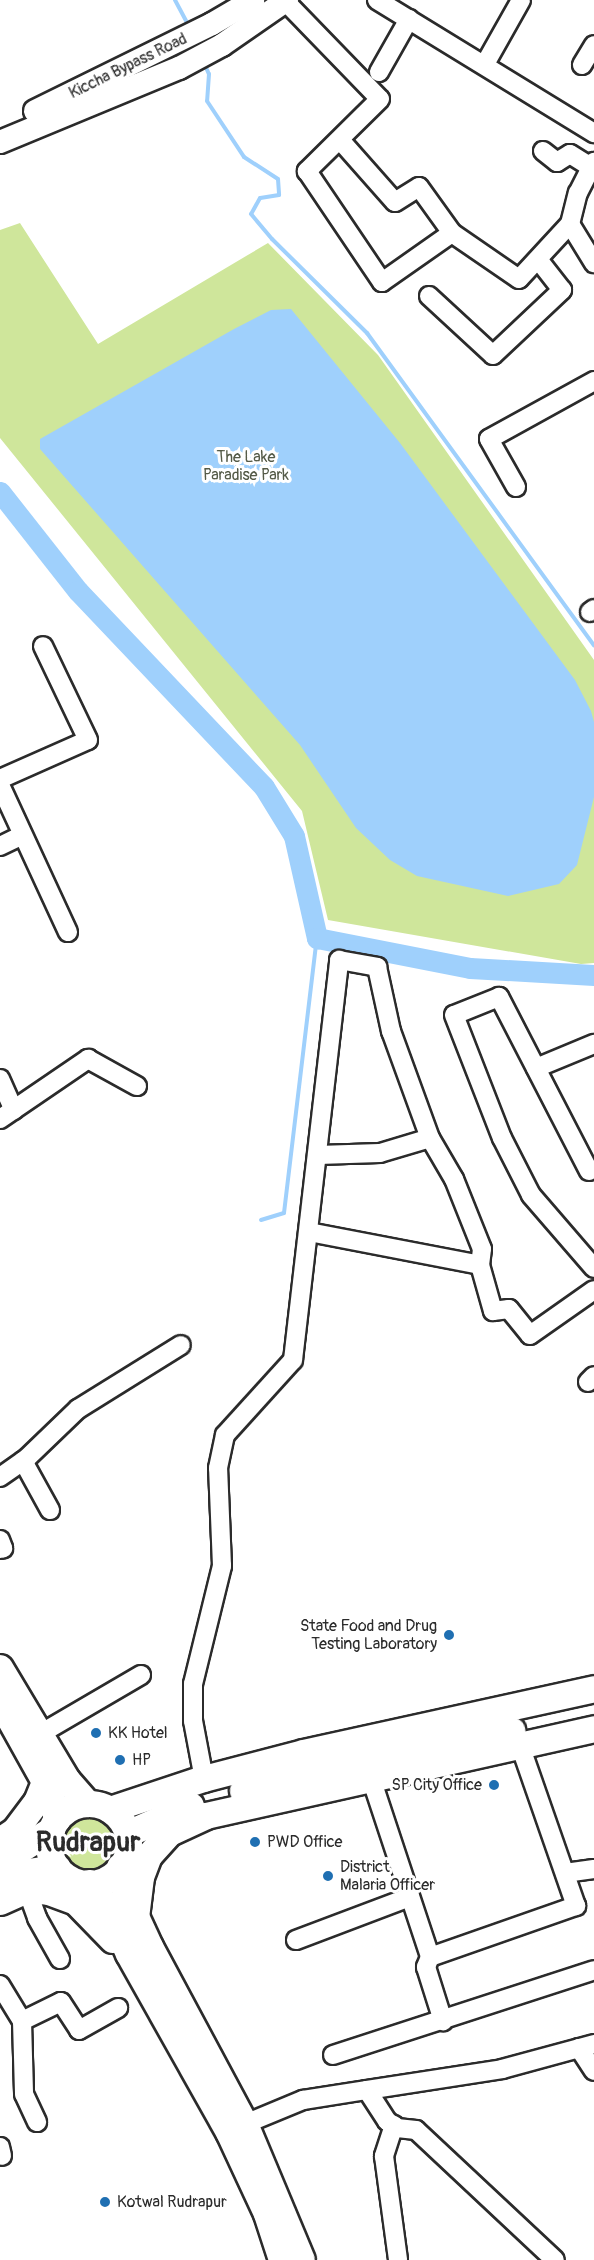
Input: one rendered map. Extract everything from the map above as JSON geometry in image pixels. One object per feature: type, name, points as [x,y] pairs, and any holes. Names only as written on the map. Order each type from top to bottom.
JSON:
[{"type":"highway","points":[[0,1668],[67,1780],[110,1805]]},
{"type":"highway","points":[[0,1863],[55,1825],[75,1806],[110,1805],[204,1779],[594,1689]]},
{"type":"highway","points":[[0,1701],[45,1782],[55,1825],[49,1847],[57,1868],[69,1879],[89,1883],[107,1879],[120,1868],[129,1847],[128,1834],[122,1821],[98,1790],[55,1743],[40,1734]]},
{"type":"highway","points":[[518,1738],[594,1712]]},
{"type":"highway","points":[[128,1834],[214,1799],[368,1771],[518,1738],[594,1729]]},
{"type":"highway","points":[[136,1918],[141,1877],[149,1856],[170,1833],[206,1816],[368,1771]]},
{"type":"highway","points":[[0,1841],[15,1831],[37,1802],[45,1782]]},
{"type":"highway","points":[[0,1885],[28,1872],[57,1868]]},
{"type":"highway","points":[[120,1868],[136,1918],[302,2260]]},
{"type":"highway","points":[[89,1883],[107,1906],[129,1954],[237,2128],[282,2260]]},
{"type":"highway","points":[[0,1902],[27,1890],[76,1902],[129,1954]]},
{"type":"main road","name":"Kiccha Bypass Road","points":[[0,125],[50,105],[212,24],[252,0]]},
{"type":"main road","points":[[0,142],[179,68],[222,45],[286,1]]},
{"type":"street","points":[[376,0],[485,64],[594,133]]},
{"type":"street","points":[[485,64],[521,0]]},
{"type":"street","points":[[286,1],[312,34],[380,99],[340,141],[307,171],[382,282],[452,233]]},
{"type":"street","points":[[379,72],[409,19]]},
{"type":"street","points":[[582,65],[594,45]]},
{"type":"street","points":[[340,141],[395,202],[419,187],[452,233],[519,279],[570,224],[593,165],[570,154],[557,162],[543,151]]},
{"type":"street","points":[[570,224],[594,263]]},
{"type":"street","points":[[429,296],[493,355],[562,290],[538,259]]},
{"type":"street","points":[[516,487],[489,439],[594,381]]},
{"type":"street","points":[[0,779],[88,740],[43,646]]},
{"type":"street","points":[[0,786],[68,932]]},
{"type":"street","points":[[0,846],[23,835]]},
{"type":"street","points":[[204,1779],[193,1721],[193,1684],[222,1566],[218,1468],[225,1435],[293,1360],[339,960],[376,967],[391,1031],[430,1138],[454,1179],[482,1249],[480,1265],[493,1311],[509,1309],[530,1335],[594,1290]]},
{"type":"street","points":[[589,1172],[499,997],[454,1015],[502,1138],[531,1194],[594,1268]]},
{"type":"street","points":[[536,1068],[594,1044]]},
{"type":"street","points":[[0,1079],[7,1115],[88,1059],[137,1086]]},
{"type":"street","points":[[318,1155],[380,1153],[430,1138]]},
{"type":"street","points":[[309,1232],[480,1265]]},
{"type":"street","points":[[0,1477],[23,1461],[78,1409],[181,1346]]},
{"type":"street","points":[[23,1461],[50,1510]]},
{"type":"street","points":[[0,1540],[3,1548],[0,1550]]},
{"type":"street","points":[[40,1734],[141,1675]]},
{"type":"street","points":[[430,1957],[576,1906],[518,1738]]},
{"type":"street","points":[[368,1771],[430,1957],[426,1967],[443,2021]]},
{"type":"street","points":[[565,1874],[594,1869]]},
{"type":"street","points":[[27,1890],[37,1918],[60,1959]]},
{"type":"street","points":[[296,1940],[410,1897]]},
{"type":"street","points":[[333,2055],[594,1970]]},
{"type":"street","points":[[0,1985],[22,2021],[24,2094],[37,2122]]},
{"type":"street","points":[[22,2021],[61,2002],[80,2030],[118,2008]]},
{"type":"street","points":[[237,2128],[303,2100],[502,2069],[586,2046],[594,2071]]},
{"type":"street","points":[[367,2090],[394,2126],[416,2130],[555,2260]]},
{"type":"street","points":[[394,2126],[384,2156],[398,2260]]},
{"type":"green space","name":"The Lake Paradise Park","points":[[20,223],[98,344],[268,243],[378,355],[594,660],[594,963],[581,964],[328,920],[302,811],[0,438],[0,230]]},
{"type":"green space","points":[[83,1817],[93,1817],[102,1821],[110,1829],[114,1843],[110,1857],[102,1865],[93,1869],[83,1869],[74,1865],[66,1857],[62,1848],[62,1838],[66,1829],[74,1821]]},
{"type":"water","name":"The Lake Paradise Park","points":[[291,309],[400,443],[575,680],[591,711],[594,722],[594,797],[577,865],[559,884],[508,896],[417,876],[390,860],[356,828],[300,745],[40,449],[40,439],[234,329],[271,310]]},
{"type":"waterway","points":[[175,0],[189,26]]},
{"type":"waterway","points":[[204,63],[209,74],[207,101],[244,157],[278,179],[279,195],[260,198],[251,214],[272,239],[367,333],[594,645]]},
{"type":"waterway","points":[[0,492],[78,591],[264,787],[294,836],[317,938],[470,968],[594,975]]},
{"type":"waterway","points":[[261,1220],[284,1213],[317,938]]},
{"type":"place","name":"State Food and Drug Testing Laboratory","points":[[449,1635]]},
{"type":"place","name":"KK Hotel","points":[[96,1733]]},
{"type":"place","name":"HP","points":[[120,1760]]},
{"type":"place","name":"SP City Office","points":[[494,1785]]},
{"type":"place","name":"PWD Office","points":[[255,1842]]},
{"type":"place","name":"District Malaria Officer","points":[[328,1876]]},
{"type":"place","name":"Kotwal Rudrapur","points":[[105,2202]]},
{"type":"district","name":"Rudrapur","points":[[88,1843]]}]
